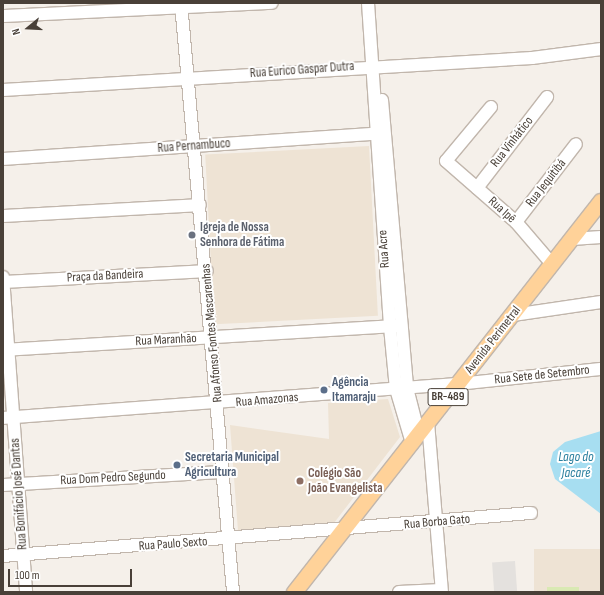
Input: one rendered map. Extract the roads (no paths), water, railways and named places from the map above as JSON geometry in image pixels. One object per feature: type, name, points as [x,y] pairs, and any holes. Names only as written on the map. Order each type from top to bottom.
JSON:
[{"type":"main road","name":"Avenida Perimetral","points":[[294,592],[344,531],[601,201]]},
{"type":"street","points":[[3,16],[181,5],[272,3]]},
{"type":"street","name":"Rua Acre","points":[[368,3],[375,61],[402,388],[416,439]]},
{"type":"street","name":"Rua Afonso Fontes Mascarenhas","points":[[181,5],[190,78],[200,205],[219,404],[233,592]]},
{"type":"street","name":"Rua Eurico Gaspar Dutra","points":[[3,90],[190,78],[375,61],[532,58],[601,49]]},
{"type":"street","name":"Rua Vinhático","points":[[477,188],[547,97]]},
{"type":"street","name":"Rua Ipê","points":[[490,107],[446,161],[516,222],[552,264]]},
{"type":"street","name":"Rua Pernambuco","points":[[3,159],[380,133]]},
{"type":"street","name":"Rua Jequitibá","points":[[516,222],[576,144]]},
{"type":"street","points":[[3,216],[200,205]]},
{"type":"street","points":[[572,239],[601,236]]},
{"type":"street","name":"Praça da Bandeira","points":[[3,282],[207,271]]},
{"type":"street","name":"Rua Bonifácio José Dantas","points":[[3,277],[8,417],[18,483],[26,592]]},
{"type":"street","points":[[512,315],[601,302]]},
{"type":"street","name":"Rua Maranhão","points":[[6,349],[396,326]]},
{"type":"street","name":"Rua Sete de Setembro","points":[[458,384],[601,369]]},
{"type":"street","name":"Rua Amazonas","points":[[8,417],[219,404],[458,384]]},
{"type":"street","points":[[399,592],[441,591],[428,422]]},
{"type":"street","name":"Rua Dom Pedro Segundo","points":[[3,484],[224,472]]},
{"type":"street","name":"Rua Borba Gato","points":[[344,531],[531,513]]},
{"type":"street","name":"Rua Paulo Sexto","points":[[3,556],[344,531]]},
{"type":"water","name":"Lago do Jacaré","points":[[601,431],[601,514],[555,479],[550,464],[553,452],[565,442]]},
{"type":"place","name":"Igreja de Nossa Senhora de Fátima","points":[[192,235]]},
{"type":"place","name":"Agência Itamaraju","points":[[324,390]]},
{"type":"place","name":"Secretaria Municipal Agricultura","points":[[177,465]]},
{"type":"place","name":"Colégio São João Evangelista","points":[[300,481]]}]
